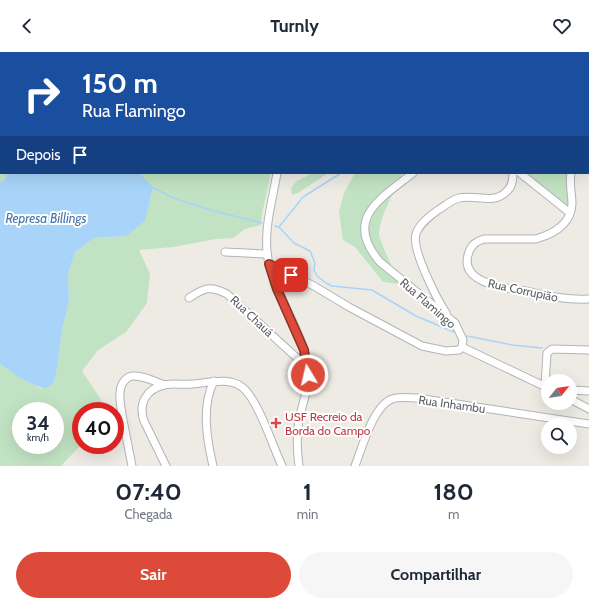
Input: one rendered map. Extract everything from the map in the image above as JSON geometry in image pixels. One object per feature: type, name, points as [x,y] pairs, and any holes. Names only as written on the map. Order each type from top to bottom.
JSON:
[{"type":"street","points":[[277,174],[266,235],[267,254],[277,289],[304,350],[308,369],[307,385],[298,422],[297,437],[299,466]]},
{"type":"street","name":"Rua Flamingo","points":[[412,174],[386,195],[367,215],[364,224],[366,241],[371,251],[380,262],[455,323],[461,333],[463,340],[462,347]]},
{"type":"street","points":[[448,317],[426,274],[417,250],[415,239],[416,233],[425,221],[454,199],[466,197],[495,198],[504,194],[511,185],[513,174]]},
{"type":"street","points":[[521,174],[570,213],[572,205],[571,174]]},
{"type":"street","name":"Rua Corrupião","points":[[570,213],[561,227],[536,239],[476,241],[470,248],[466,260],[472,273],[480,280],[488,283],[557,298],[571,300],[589,299]]},
{"type":"street","points":[[225,252],[267,254]]},
{"type":"street","points":[[269,264],[314,286],[349,307],[422,346],[446,351],[459,350],[462,347],[541,385]]},
{"type":"street","name":"Rua Chauá","points":[[189,298],[202,289],[209,288],[218,289],[227,294],[308,369]]},
{"type":"street","points":[[547,374],[548,353],[552,349],[589,350]]},
{"type":"street","points":[[132,466],[121,408],[120,393],[124,381],[133,376],[164,385],[214,381],[235,384],[242,387],[260,413],[282,466]]},
{"type":"street","points":[[213,466],[206,413],[211,388],[214,381]]},
{"type":"street","points":[[164,385],[149,392],[145,397],[141,414],[166,466]]},
{"type":"street","points":[[577,391],[589,392]]},
{"type":"street","name":"Rua Inhambu","points":[[355,466],[369,429],[378,411],[384,403],[396,398],[417,398],[589,424]]},
{"type":"street","points":[[577,403],[589,409]]},
{"type":"green space","points":[[0,174],[8,174],[5,179],[0,182]]},
{"type":"green space","points":[[141,174],[271,174],[261,225],[245,229],[233,238],[216,239],[173,247],[139,250],[150,274],[147,303],[126,332],[98,350],[82,371],[102,402],[72,402],[72,454],[61,466],[0,466],[0,364],[26,381],[40,388],[54,382],[62,330],[69,301],[68,274],[75,252],[94,238],[126,236]]},
{"type":"green space","points":[[309,174],[326,174],[298,193],[292,195],[291,188],[297,181]]},
{"type":"green space","points":[[354,174],[402,174],[385,212],[379,234],[400,284],[383,282],[355,247],[343,240],[339,212],[344,193]]},
{"type":"green space","points":[[525,174],[567,174],[569,209]]},
{"type":"water","name":"Represa Billings","points":[[8,174],[141,174],[153,187],[145,221],[126,236],[94,238],[75,252],[68,274],[69,301],[62,330],[57,368],[54,382],[47,388],[28,382],[0,364],[0,182],[5,179]]},
{"type":"waterway","points":[[279,227],[303,197],[339,174]]},
{"type":"waterway","points":[[152,187],[176,199],[214,211],[262,223]]},
{"type":"waterway","points":[[275,226],[279,227],[294,243],[310,251],[315,263],[314,270],[317,276],[326,283],[332,286],[372,290],[416,316],[454,332]]},
{"type":"waterway","points":[[467,336],[512,345],[542,348]]},
{"type":"place","name":"USF Recreio da Borda do Campo","points":[[276,423]]},
{"type":"route","points":[[291,275],[269,264],[277,289],[304,350],[308,375]]}]
